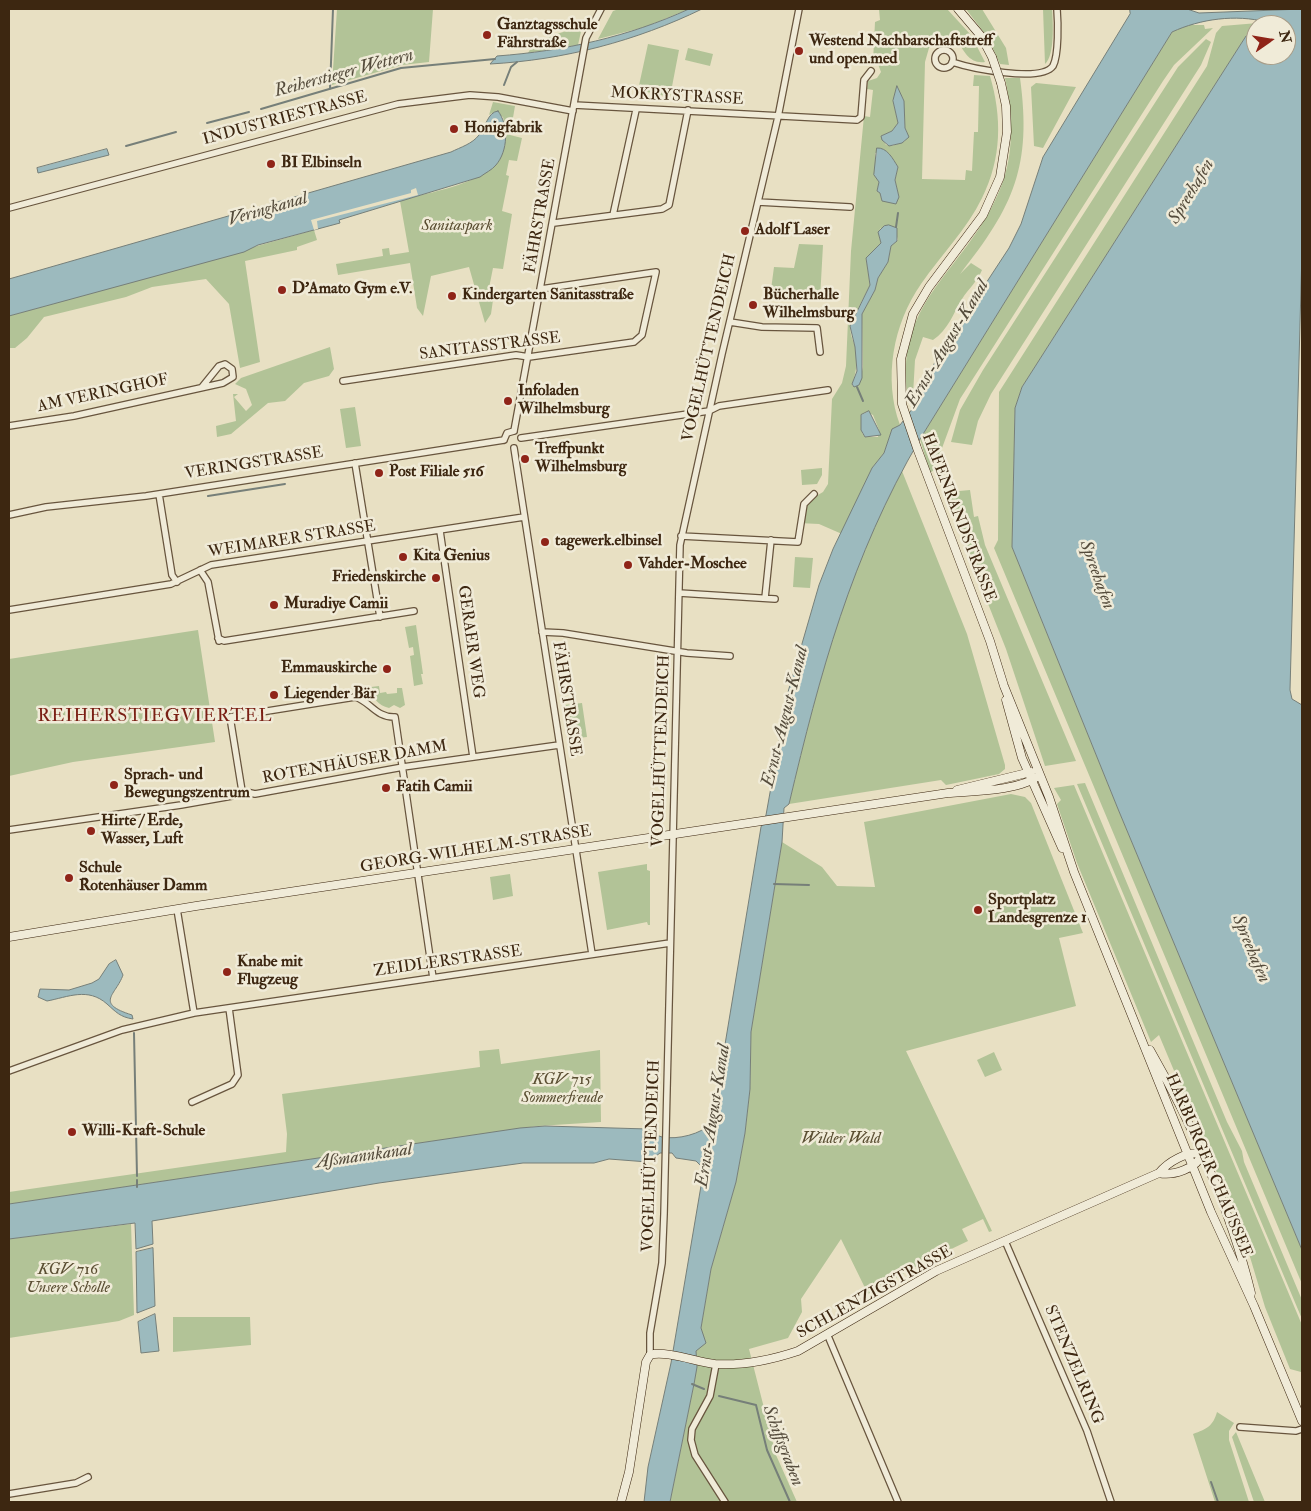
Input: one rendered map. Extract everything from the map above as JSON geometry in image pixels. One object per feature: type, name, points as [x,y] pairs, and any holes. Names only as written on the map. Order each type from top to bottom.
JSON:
[{"type":"main road","name":"HAFENRANDSTRASSE","points":[[958,9],[980,36],[992,57],[1001,83],[1006,106],[1008,132],[1000,177],[983,215],[929,287],[911,320],[901,359],[900,391],[904,411],[916,448],[990,642],[1004,686],[1040,775]]},
{"type":"main road","name":"HAFENRANDSTRASSE","points":[[1004,686],[1008,713],[1022,758]]},
{"type":"main road","name":"HARBURGER CHAUSSEE","points":[[1022,758],[1074,872],[1142,1035],[1157,1082],[1302,1421]]},
{"type":"main road","name":"GEORG-WILHELM-STRASSE","points":[[948,793],[966,786],[1027,771]]},
{"type":"main road","points":[[1027,771],[1040,775]]},
{"type":"main road","name":"GEORG-WILHELM-STRASSE","points":[[9,937],[178,909],[673,834],[948,793],[1004,787],[1032,781],[1040,775]]},
{"type":"main road","name":"HARBURGER CHAUSSEE","points":[[1040,775],[1074,872]]},
{"type":"main road","name":"HARBURGER CHAUSSEE","points":[[1142,1035],[1172,1090],[1202,1154],[1243,1259],[1254,1306]]},
{"type":"main road","name":"SCHLENZIGSTRASSE","points":[[650,1355],[716,1364],[749,1363],[798,1351],[828,1336],[936,1271],[1158,1173],[1165,1166],[1188,1155],[1202,1154]]},
{"type":"main road","name":"SCHLENZIGSTRASSE","points":[[1158,1173],[1168,1175],[1192,1166],[1198,1162],[1202,1154]]},
{"type":"main road","name":"VOGELHÜTTENDEICH","points":[[622,1502],[629,1472],[646,1362],[650,1355]]},
{"type":"street","name":"FÄHRSTRASSE","points":[[514,431],[554,223],[586,38],[601,9]]},
{"type":"street","name":"VOGELHÜTTENDEICH","points":[[650,1355],[650,1333],[662,1263],[682,536],[709,411],[778,117],[799,9]]},
{"type":"street","points":[[952,62],[988,71],[1030,73],[1048,70],[1053,65],[1056,55],[1057,9]]},
{"type":"street","name":"MOKRYSTRASSE","points":[[574,108],[688,110],[778,117],[857,120],[861,117],[864,80],[871,71]]},
{"type":"street","name":"INDUSTRIESTRASSE","points":[[9,208],[398,104],[470,95],[574,108]]},
{"type":"street","points":[[614,215],[636,110]]},
{"type":"street","points":[[554,223],[662,209],[668,206],[688,110]]},
{"type":"street","points":[[758,202],[850,207]]},
{"type":"street","name":"SANITASSTRASSE","points":[[343,381],[516,355],[528,357],[634,342],[639,339],[656,272],[541,289]]},
{"type":"street","points":[[730,322],[762,327],[817,328],[820,352]]},
{"type":"street","name":"AM VERINGHOF","points":[[9,426],[74,416],[202,387],[228,381],[233,377],[232,369],[225,364],[219,366],[202,387]]},
{"type":"street","points":[[521,438],[709,411],[719,406],[828,390]]},
{"type":"street","points":[[514,431],[521,438],[520,444],[514,448],[507,446],[504,440],[507,433],[514,431]]},
{"type":"street","name":"VERINGSTRASSE","points":[[9,515],[46,507],[159,494],[504,440]]},
{"type":"street","name":"FÄHRSTRASSE","points":[[514,448],[592,954]]},
{"type":"street","points":[[355,463],[380,617]]},
{"type":"street","points":[[159,494],[172,575],[177,582]]},
{"type":"street","points":[[682,536],[798,542],[804,504],[814,494]]},
{"type":"street","name":"WEIMARER STRASSE","points":[[9,610],[177,582],[211,565],[524,517]]},
{"type":"street","name":"GERAER WEG","points":[[440,530],[473,757]]},
{"type":"street","points":[[765,598],[771,540]]},
{"type":"street","points":[[200,570],[208,582],[218,640],[224,641],[414,611]]},
{"type":"street","points":[[679,592],[776,599]]},
{"type":"street","points":[[542,632],[552,631],[678,651],[730,656]]},
{"type":"street","points":[[242,791],[230,716],[355,697],[361,699],[376,712],[394,717],[433,978]]},
{"type":"street","name":"ROTENHÄUSER DAMM","points":[[9,830],[181,805],[232,796],[242,791],[255,794],[403,768],[559,745]]},
{"type":"street","points":[[178,909],[194,1013]]},
{"type":"street","name":"ZEIDLERSTRASSE","points":[[9,1071],[122,1030],[194,1013],[670,943]]},
{"type":"street","points":[[192,1102],[232,1084],[238,1075],[229,1008]]},
{"type":"street","name":"STENZELRING","points":[[1005,1241],[1087,1431],[1111,1502]]},
{"type":"street","points":[[828,1336],[898,1502]]},
{"type":"street","points":[[716,1364],[710,1396],[693,1426],[690,1436],[693,1450],[725,1502]]},
{"type":"street","points":[[1240,1427],[1296,1431],[1302,1429]]},
{"type":"street","points":[[9,1494],[76,1483],[88,1477]]},
{"type":"green space","points":[[337,9],[433,9],[429,62],[402,65],[332,85]]},
{"type":"green space","points":[[619,9],[689,9],[645,27],[598,39],[613,11]]},
{"type":"green space","points":[[879,9],[947,9],[971,35],[985,62],[971,59],[957,40],[932,45],[929,48],[925,62],[922,179],[965,180],[966,170],[972,171],[974,132],[978,132],[979,86],[973,86],[974,75],[990,76],[997,107],[998,137],[993,168],[982,198],[961,231],[921,284],[904,316],[894,352],[892,371],[892,389],[900,425],[892,430],[884,453],[872,468],[842,534],[819,524],[798,523],[801,505],[823,492],[828,484],[832,399],[842,383],[846,366],[851,251],[864,116],[870,117],[873,90],[867,89],[868,81],[877,78],[881,72],[878,64],[873,62],[875,22],[880,20]],"holes":[[[898,87],[899,93],[903,98],[905,128],[907,132],[905,141],[892,146],[886,145],[881,136],[892,131],[898,123],[893,101]],[[887,152],[898,167],[895,180],[899,197],[882,201],[880,193],[877,191],[879,183],[875,153]],[[881,228],[896,233],[898,240],[891,246],[888,262],[878,278],[875,290],[862,314],[863,367],[859,385],[854,387],[852,385],[856,371],[857,355],[850,326],[870,285],[866,258],[881,243],[878,232]],[[866,412],[873,415],[879,430],[878,437],[865,437],[862,433],[861,415]]]},
{"type":"green space","points":[[966,9],[982,9],[1006,48],[1009,65],[1000,64],[988,38]]},
{"type":"green space","points":[[1043,9],[1052,9],[1053,22],[1052,47],[1045,64]]},
{"type":"green space","points":[[1192,22],[1193,25],[1204,25],[1205,29],[1213,28],[1174,65],[1163,81],[960,399],[934,470],[930,473],[920,439],[1172,32]]},
{"type":"green space","points":[[1246,24],[1246,36],[1022,387],[1015,408],[1012,547],[1118,809],[1302,1250],[1302,1284],[994,548],[998,540],[999,392],[1207,66],[1216,33],[1222,26]]},
{"type":"green space","points":[[582,27],[578,45],[528,53],[544,39]]},
{"type":"green space","points":[[1206,39],[1211,42],[1201,65],[991,394],[978,421],[972,445],[951,442],[960,410],[983,370],[1178,67]]},
{"type":"green space","points":[[648,44],[679,50],[670,97],[638,90]]},
{"type":"green space","points":[[688,48],[713,54],[710,66],[685,60]]},
{"type":"green space","points":[[1005,78],[1020,78],[1023,109],[1021,161],[1015,184],[994,227],[960,274],[971,263],[982,270],[978,278],[962,299],[943,331],[933,340],[923,337],[915,360],[913,395],[909,404],[906,369],[910,339],[920,314],[933,291],[983,222],[1004,180],[1011,137],[1010,107]]},
{"type":"green space","points":[[1036,83],[1076,87],[1043,148],[1034,146],[1031,87]]},
{"type":"green space","name":"Sanitaspark","points":[[493,102],[515,106],[510,135],[522,138],[517,161],[509,160],[506,175],[509,176],[502,211],[512,214],[503,269],[493,268],[487,298],[493,300],[491,314],[485,323],[469,267],[431,276],[423,316],[417,308],[410,263],[338,275],[336,264],[383,256],[382,249],[389,248],[390,255],[409,252],[400,201],[457,185],[475,178],[490,168],[500,156],[505,139],[503,117],[492,113],[489,115]]},
{"type":"green space","points":[[314,230],[317,240],[297,247],[297,250],[245,261],[260,362],[240,368],[229,304],[206,279],[152,287],[126,297],[44,317],[27,338],[15,348],[9,348],[9,316]]},
{"type":"green space","points":[[799,244],[823,245],[820,299],[770,297],[774,267],[794,268]]},
{"type":"green space","points":[[330,347],[334,369],[329,376],[304,383],[285,401],[268,403],[231,434],[217,437],[216,426],[236,421],[233,394],[238,394],[234,397],[246,411],[252,405],[246,389],[235,384],[241,378]]},
{"type":"green space","points":[[355,407],[361,446],[346,448],[340,409]]},
{"type":"green space","points":[[822,468],[822,475],[817,484],[802,485],[801,470]]},
{"type":"green space","points":[[902,471],[967,634],[1005,769],[999,774],[946,785],[941,780],[789,804],[810,719],[848,592],[882,510]]},
{"type":"green space","points":[[970,490],[974,517],[978,516],[985,545],[1076,761],[1045,766],[1006,649],[954,518],[949,492]]},
{"type":"green space","points":[[795,557],[813,558],[810,588],[793,587]]},
{"type":"green space","points":[[416,625],[423,684],[414,686],[410,656],[414,655],[413,647],[409,648],[405,627]]},
{"type":"green space","points":[[198,630],[215,742],[73,762],[9,776],[9,659]]},
{"type":"green space","points":[[379,686],[380,693],[386,692],[387,694],[397,693],[397,688],[402,688],[405,705],[400,708],[394,705],[389,708],[379,703],[373,695],[371,687]]},
{"type":"green space","points":[[582,703],[587,737],[568,739],[564,705]]},
{"type":"green space","points":[[1085,783],[1227,1122],[1242,1151],[1244,1162],[1302,1300],[1302,1319],[1077,784]]},
{"type":"green space","points":[[1074,785],[1302,1325],[1302,1376],[1301,1372],[1290,1369],[1265,1307],[1244,1237],[1159,1035],[1151,1042],[1077,863],[1057,804],[1061,800],[1054,788]]},
{"type":"green space","name":"Wilder Wald","points":[[1011,794],[1025,797],[1031,803],[1083,933],[1059,938],[1076,1006],[906,1051],[992,1231],[989,1232],[983,1219],[962,1229],[968,1241],[922,1263],[868,1294],[841,1239],[801,1299],[802,1312],[788,1338],[749,1349],[776,1455],[797,1502],[670,1502],[694,1384],[696,1351],[701,1337],[711,1269],[736,1182],[745,1133],[750,1089],[751,1032],[782,842],[822,867],[837,886],[875,887],[864,822]]},
{"type":"green space","points":[[647,864],[647,870],[650,871],[650,925],[647,922],[607,930],[598,872]]},
{"type":"green space","points":[[510,874],[513,896],[493,900],[490,877]]},
{"type":"green space","name":"KGV 715 Sommerfreude","points":[[499,1049],[501,1064],[600,1050],[601,1122],[538,1126],[9,1204],[9,1192],[286,1152],[287,1134],[282,1094],[480,1067],[479,1051]]},
{"type":"green space","points":[[994,1052],[1002,1070],[985,1077],[977,1060]]},
{"type":"green space","name":"KGV 716 Unsere Scholle","points":[[131,1224],[134,1315],[119,1321],[9,1338],[9,1239]]},
{"type":"green space","points":[[173,1317],[250,1317],[251,1345],[173,1352]]},
{"type":"green space","points":[[1217,1412],[1234,1423],[1229,1431],[1229,1440],[1249,1502],[1215,1502],[1193,1434],[1209,1426],[1214,1421]]},
{"type":"green space","points":[[1236,1432],[1265,1502],[1254,1502],[1232,1437]]},
{"type":"water","points":[[689,9],[702,9],[651,31],[599,47],[545,58],[490,64],[497,56],[571,46],[619,35]]},
{"type":"water","points":[[1130,9],[1187,9],[1199,13],[1302,9],[1302,251],[1290,690],[1292,699],[1302,705],[1302,1250],[1118,809],[1012,547],[1015,408],[1022,387],[1246,36],[1246,65],[1296,65],[1296,15],[1246,15],[1246,19],[1230,18],[1206,21],[1172,32],[920,439],[896,483],[856,572],[826,662],[789,804],[784,808],[782,842],[751,1032],[750,1089],[745,1133],[736,1182],[711,1269],[701,1328],[706,1343],[696,1351],[697,1367],[670,1502],[644,1502],[648,1467],[671,1363],[702,1180],[703,1168],[696,1161],[676,1158],[672,1153],[660,1153],[648,1162],[609,1159],[594,1163],[523,1163],[379,1183],[152,1221],[153,1244],[136,1249],[135,1223],[9,1239],[9,1204],[520,1128],[545,1126],[648,1129],[660,1136],[675,1138],[696,1133],[712,1123],[761,827],[766,815],[788,692],[819,585],[833,549],[872,468],[884,453],[892,429],[900,425],[913,408],[928,372],[964,323],[971,306],[1009,248],[1021,224],[1043,157],[1130,14]]},
{"type":"water","points":[[897,86],[904,101],[905,128],[909,137],[902,143],[889,146],[882,140],[881,136],[892,131],[898,123],[893,101]]},
{"type":"water","name":"Veringkanal","points":[[498,111],[504,123],[506,138],[503,153],[494,167],[480,177],[339,220],[340,223],[258,245],[244,252],[9,316],[9,279],[451,152],[473,141],[481,132],[491,114]]},
{"type":"water","points":[[877,148],[887,151],[898,167],[895,180],[899,197],[896,204],[882,201],[880,193],[877,191],[879,182],[874,175]]},
{"type":"water","points":[[107,149],[109,155],[38,173],[37,168]]},
{"type":"water","points":[[889,225],[897,228],[897,241],[891,246],[888,262],[878,278],[875,290],[862,314],[862,378],[859,385],[854,387],[852,384],[857,371],[855,347],[850,326],[870,285],[866,258],[881,243],[878,232],[884,226]]},
{"type":"water","points":[[869,411],[881,435],[865,437],[861,430],[861,415]]},
{"type":"water","points":[[116,960],[123,975],[113,993],[111,1002],[120,1011],[132,1015],[133,1019],[121,1015],[93,996],[78,995],[47,1001],[38,997],[40,989],[69,990],[92,983],[99,979],[109,964]]},
{"type":"water","points":[[153,1248],[155,1306],[137,1313],[136,1252]]},
{"type":"water","points":[[155,1314],[159,1351],[141,1353],[138,1322]]},
{"type":"pier","points":[[416,188],[418,195],[317,221],[318,229],[314,230],[311,220],[411,193],[411,190]]},
{"type":"waterway","points":[[330,89],[333,9]]},
{"type":"waterway","name":"Reiherstieger Wettern","points":[[261,109],[401,68],[495,59]]},
{"type":"waterway","points":[[504,85],[511,67],[517,62]]},
{"type":"waterway","name":"Reiherstieger Wettern","points":[[207,123],[249,112]]},
{"type":"waterway","name":"Reiherstieger Wettern","points":[[126,146],[176,132]]},
{"type":"waterway","points":[[896,227],[898,213]]},
{"type":"waterway","points":[[857,387],[863,401]]},
{"type":"waterway","points":[[208,496],[285,484]]},
{"type":"waterway","points":[[774,884],[809,885]]},
{"type":"waterway","points":[[134,1033],[137,1176]]},
{"type":"waterway","points":[[137,1180],[137,1187]]},
{"type":"waterway","name":"Schiffsgraben","points":[[692,1384],[704,1389]]},
{"type":"waterway","name":"Schiffsgraben","points":[[719,1396],[756,1405],[767,1450],[790,1502]]},
{"type":"waterway","name":"Schiffsgraben","points":[[1211,1482],[1218,1502]]},
{"type":"place","name":"Ganztagsschule Fährstraße","points":[[487,35]]},
{"type":"place","name":"Westend Nachbarschaftstreff und open.med","points":[[799,51]]},
{"type":"place","name":"Honigfabrik","points":[[454,129]]},
{"type":"place","name":"BI Elbinseln","points":[[271,164]]},
{"type":"place","name":"Adolf Laser","points":[[745,231]]},
{"type":"place","name":"D'Amato Gym e.V.","points":[[282,290]]},
{"type":"place","name":"Kindergarten Sanitasstraße","points":[[452,296]]},
{"type":"place","name":"Bücherhalle Wilhelmsburg","points":[[753,305]]},
{"type":"place","name":"Infoladen Wilhelmsburg","points":[[508,401]]},
{"type":"place","name":"Treffpunkt Wilhelmsburg","points":[[525,459]]},
{"type":"place","name":"Post Filiale 516","points":[[379,473]]},
{"type":"place","name":"tagewerk.elbinsel","points":[[545,542]]},
{"type":"place","name":"Kita Genius","points":[[403,557]]},
{"type":"place","name":"Vahder-Moschee","points":[[628,565]]},
{"type":"place","name":"Friedenskirche","points":[[436,578]]},
{"type":"place","name":"Muradiye Camii","points":[[274,605]]},
{"type":"place","name":"Emmauskirche","points":[[387,669]]},
{"type":"place","name":"Liegender Bär","points":[[274,695]]},
{"type":"place","name":"Sprach- und Bewegungszentrum","points":[[114,785]]},
{"type":"place","name":"Fatih Camii","points":[[386,788]]},
{"type":"place","name":"Hirte / Erde, Wasser, Luft","points":[[91,831]]},
{"type":"place","name":"Schule Rotenhäuser Damm","points":[[69,878]]},
{"type":"place","name":"Sportplatz Landesgrenze 1","points":[[978,910]]},
{"type":"place","name":"Knabe mit Flugzeug","points":[[227,972]]},
{"type":"place","name":"Willi-Kraft-Schule","points":[[72,1132]]},
{"type":"district","name":"REIHERSTIEGVIERTEL","points":[[155,717]]},
{"type":"water label","name":"Spreehafen","points":[[1192,192]]},
{"type":"water label","name":"Ernst-August-Kanal","points":[[948,344]]},
{"type":"water label","name":"Spreehafen","points":[[1096,575]]},
{"type":"water label","name":"Ernst-August-Kanal","points":[[786,717]]},
{"type":"water label","name":"Spreehafen","points":[[1250,949]]},
{"type":"water label","name":"Ernst-August-Kanal","points":[[714,1116]]},
{"type":"water label","name":"Aßmannkanal","points":[[364,1157]]}]
